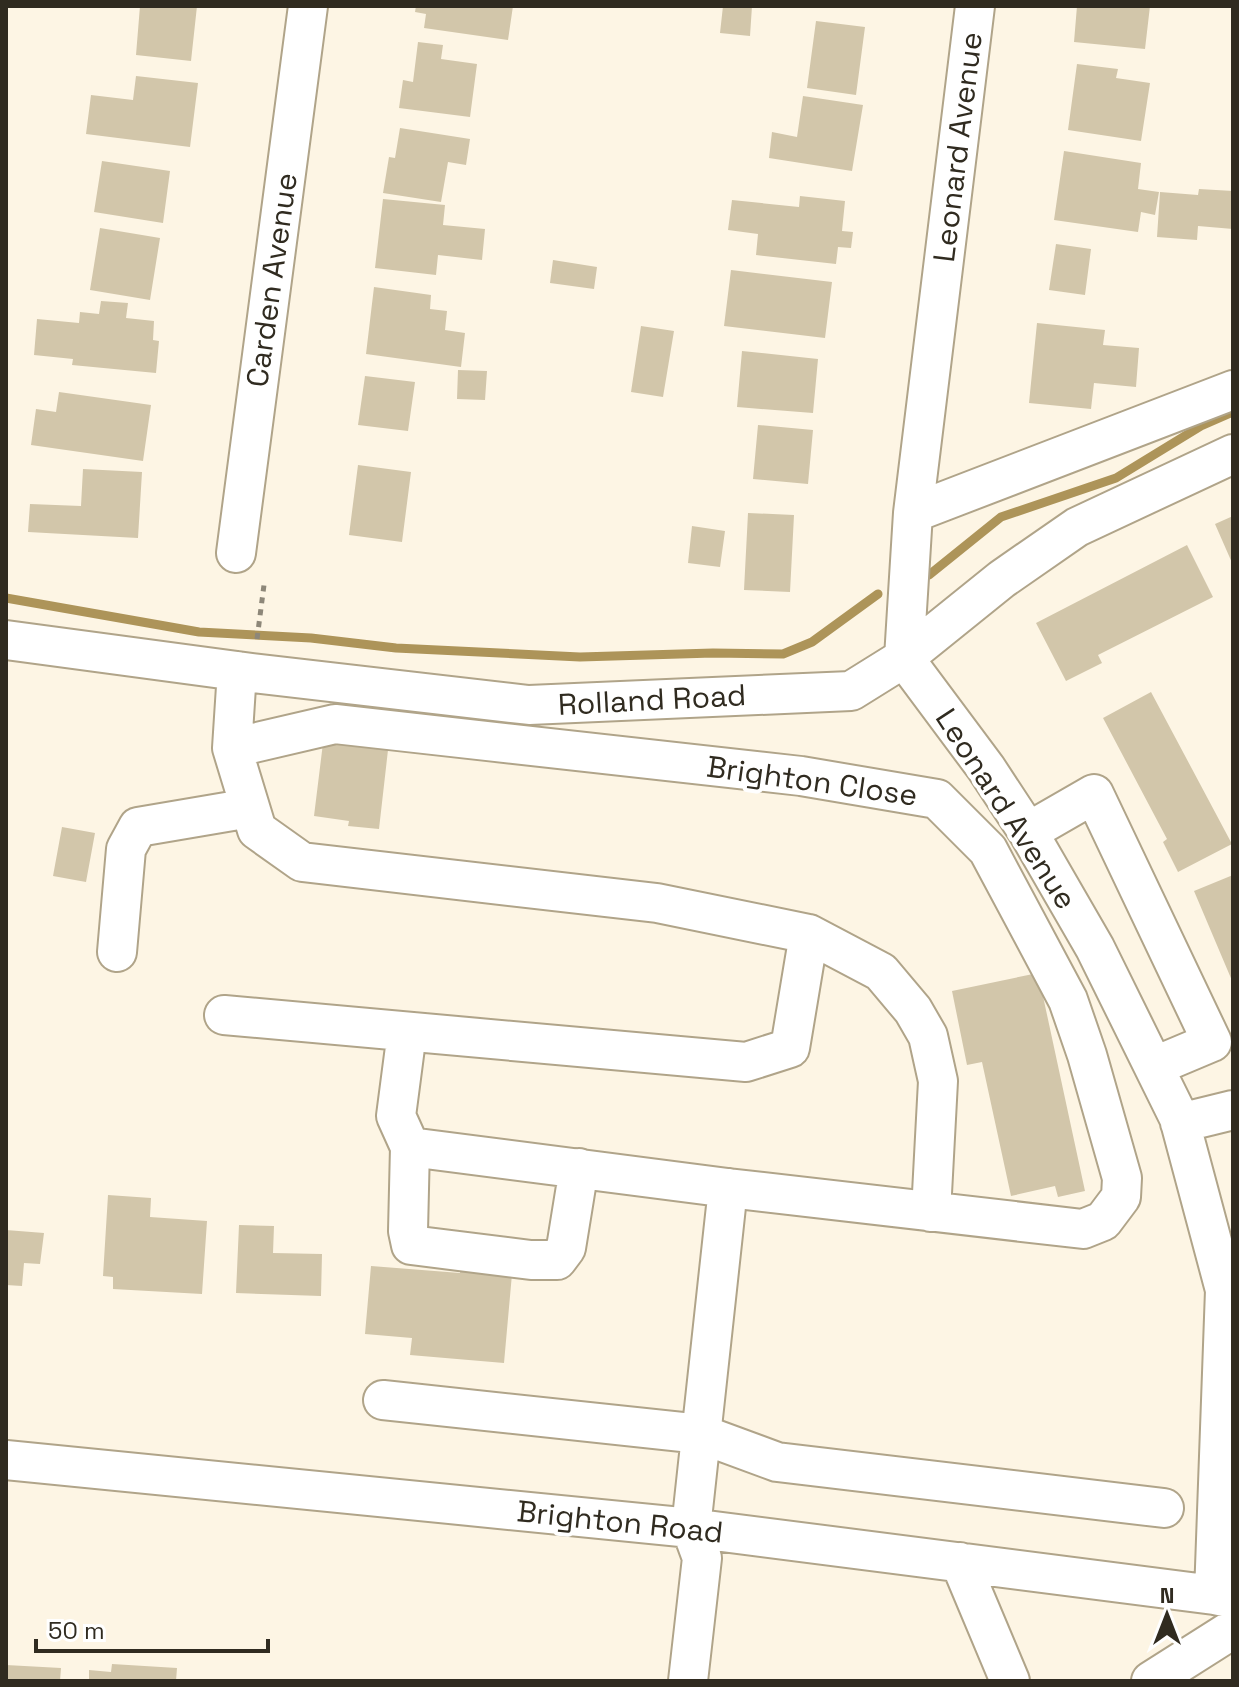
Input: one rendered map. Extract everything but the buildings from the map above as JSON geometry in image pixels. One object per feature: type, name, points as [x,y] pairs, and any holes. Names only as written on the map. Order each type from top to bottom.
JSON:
[{"type":"street","name":"Carden Avenue","points":[[236,553],[308,6]]},
{"type":"street","name":"Leonard Avenue","points":[[975,6],[913,513],[904,658],[986,768],[1028,832],[1095,948],[1155,1066],[1180,1123],[1225,1290],[1224,1597]]},
{"type":"street","points":[[913,513],[1233,390]]},
{"type":"street","name":"Rolland Road","points":[[6,640],[247,656],[529,705],[851,691],[904,658],[1002,579],[1077,527],[1233,454]]},
{"type":"street","points":[[247,656],[232,748],[257,830],[302,862],[657,903],[809,934],[881,972],[913,1010],[928,1036],[938,1081],[931,1212]]},
{"type":"street","name":"Brighton Close","points":[[232,748],[335,724],[801,776],[937,799],[988,850],[1068,1000],[1122,1178],[1121,1197],[1103,1221],[1083,1229],[410,1147]]},
{"type":"street","points":[[1028,832],[1094,794],[1212,1042],[1155,1066]]},
{"type":"street","points":[[117,952],[126,849],[138,827],[250,808]]},
{"type":"street","points":[[224,1015],[746,1062],[790,1048],[809,934]]},
{"type":"street","points":[[407,1032],[396,1116],[410,1147],[408,1231],[411,1245],[531,1260],[557,1260],[566,1248],[579,1168]]},
{"type":"street","points":[[1180,1123],[1233,1110]]},
{"type":"street","points":[[688,1681],[702,1558],[691,1528],[728,1188]]},
{"type":"street","points":[[383,1400],[701,1434],[777,1462],[1164,1508]]},
{"type":"street","name":"Brighton Road","points":[[6,1460],[691,1528],[1224,1597]]},
{"type":"street","points":[[960,1562],[1010,1681]]},
{"type":"street","points":[[1151,1681],[1233,1629]]},
{"type":"path","points":[[247,656],[264,585]]},
{"type":"waterway","points":[[929,575],[1001,517],[1116,478],[1201,426],[1233,412]]},
{"type":"waterway","points":[[6,598],[199,632],[311,638],[396,648],[580,657],[783,654],[812,642],[878,594]]}]
